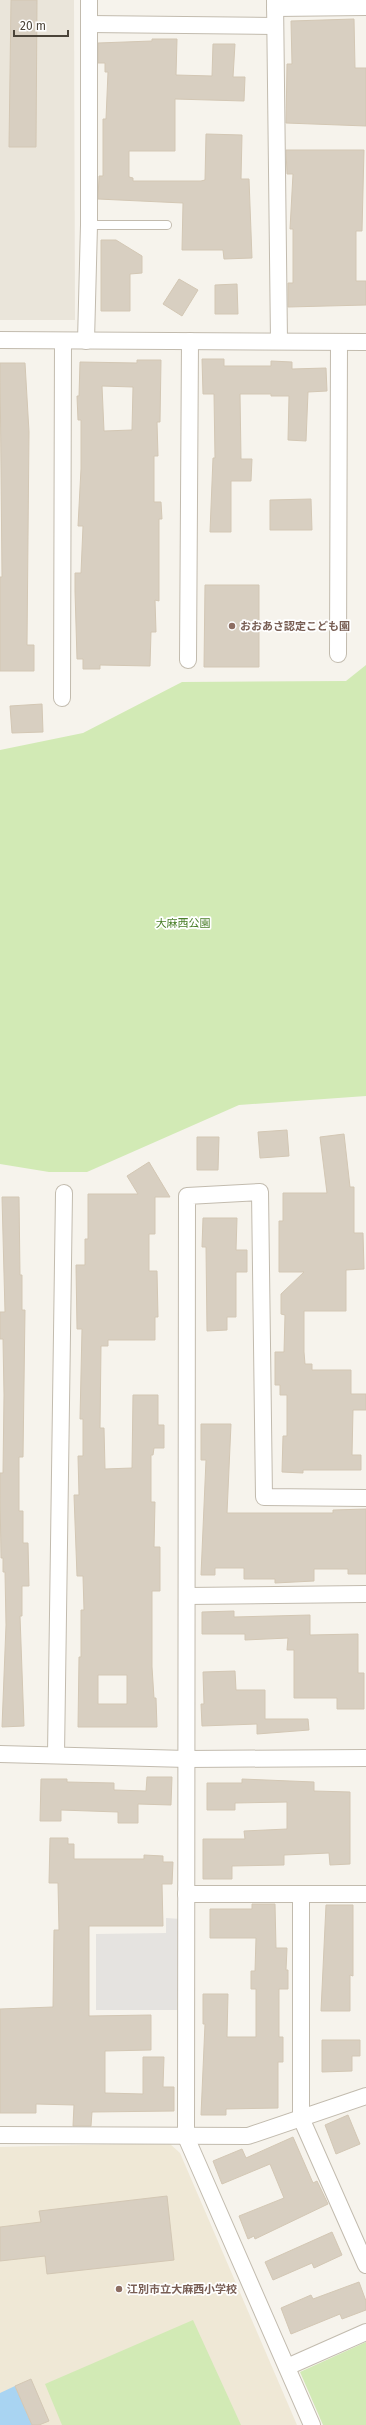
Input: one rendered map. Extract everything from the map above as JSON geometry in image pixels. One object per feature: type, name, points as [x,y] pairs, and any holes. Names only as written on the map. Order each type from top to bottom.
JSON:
[{"type":"street","points":[[86,340],[89,225],[89,0]]},
{"type":"street","points":[[279,341],[275,4],[366,7]]},
{"type":"street","points":[[89,24],[275,26]]},
{"type":"street","points":[[0,340],[366,342]]},
{"type":"street","points":[[62,698],[63,340]]},
{"type":"street","points":[[188,660],[190,341]]},
{"type":"street","points":[[338,654],[339,342]]},
{"type":"street","points":[[312,2425],[186,2137],[187,1196],[260,1192],[264,1497],[366,1498]]},
{"type":"street","points":[[56,1755],[64,1193]]},
{"type":"street","points":[[187,1596],[366,1594]]},
{"type":"street","points":[[0,1754],[187,1759],[366,1758]]},
{"type":"street","points":[[186,1894],[366,1894]]},
{"type":"street","points":[[301,1894],[301,2118],[366,2265]]},
{"type":"street","points":[[0,2135],[186,2137],[248,2136],[366,2096]]},
{"type":"street","points":[[287,2367],[366,2332]]},
{"type":"lane","points":[[89,225],[167,225]]},
{"type":"shaded area","points":[[0,0],[74,0],[75,320],[0,320]]},
{"type":"shaded area","points":[[166,1918],[181,1919],[179,2010],[96,2010],[96,1934],[166,1933]]},
{"type":"shaded area","name":"江別市立大麻西小学校","points":[[169,2143],[180,2153],[297,2425],[0,2425],[0,2147]]},
{"type":"green space","name":"大麻西公園","points":[[366,665],[366,1096],[239,1105],[87,1172],[49,1172],[0,1164],[0,750],[83,733],[182,682],[346,681]]},
{"type":"green space","points":[[193,2320],[241,2425],[62,2425],[45,2384]]},
{"type":"green space","points":[[366,2342],[366,2425],[323,2425],[300,2372]]},
{"type":"water","points":[[15,2386],[32,2425],[0,2425],[0,2393]]},
{"type":"building","points":[[11,0],[37,0],[36,147],[9,147]]},
{"type":"building","points":[[354,19],[355,68],[366,68],[366,126],[286,123],[287,64],[292,64],[291,21]]},
{"type":"building","points":[[152,39],[177,39],[176,75],[212,76],[213,44],[235,44],[233,77],[245,77],[244,101],[175,99],[175,151],[129,151],[129,177],[133,178],[133,181],[205,180],[206,134],[242,135],[241,179],[249,179],[252,258],[224,259],[223,250],[182,250],[183,203],[98,199],[99,176],[103,176],[103,119],[106,119],[108,72],[105,72],[105,63],[98,63],[98,43],[152,41]]},
{"type":"building","points":[[286,150],[364,150],[362,231],[356,231],[356,281],[366,281],[366,305],[288,307],[288,283],[293,283],[293,229],[290,229],[293,174],[287,174]]},
{"type":"building","points":[[101,240],[116,240],[142,256],[142,273],[130,274],[130,311],[101,311]]},
{"type":"building","points":[[179,279],[198,290],[182,316],[163,304]]},
{"type":"building","points":[[237,284],[238,314],[215,314],[215,285]]},
{"type":"building","points":[[202,359],[224,359],[224,366],[271,366],[271,361],[292,362],[292,369],[326,368],[327,391],[308,392],[306,441],[288,440],[289,396],[271,396],[271,394],[240,394],[241,459],[252,459],[251,481],[231,481],[231,532],[210,532],[213,458],[215,458],[214,394],[203,394]]},
{"type":"building","points":[[137,360],[161,360],[160,422],[157,422],[158,456],[154,456],[154,502],[161,502],[162,519],[159,519],[159,601],[155,600],[156,632],[151,632],[150,666],[100,665],[100,669],[83,669],[83,659],[77,659],[75,591],[75,573],[81,573],[83,526],[78,526],[81,469],[81,420],[78,420],[77,396],[79,396],[80,362],[137,363]],"holes":[[[102,386],[133,387],[132,430],[104,431]]]},
{"type":"building","points":[[0,363],[25,363],[29,432],[27,645],[34,645],[34,671],[0,671],[0,577],[2,577]]},
{"type":"building","points":[[311,499],[312,530],[270,530],[270,500]]},
{"type":"building","name":"おおあさ認定こども園","points":[[205,585],[259,585],[259,667],[204,667]]},
{"type":"building","points":[[42,704],[43,732],[12,733],[10,706]]},
{"type":"building","points":[[287,1130],[289,1156],[260,1158],[258,1132]]},
{"type":"building","points":[[344,1134],[350,1187],[354,1187],[354,1233],[363,1233],[364,1269],[346,1270],[346,1311],[304,1311],[304,1352],[305,1364],[312,1364],[312,1370],[351,1370],[351,1394],[366,1394],[366,1410],[353,1410],[352,1455],[361,1455],[361,1470],[303,1470],[303,1473],[282,1472],[283,1436],[287,1436],[287,1395],[280,1395],[280,1385],[275,1385],[275,1352],[284,1352],[285,1315],[281,1314],[281,1294],[304,1272],[279,1272],[279,1221],[283,1221],[283,1193],[327,1193],[320,1137]]},
{"type":"building","points":[[197,1137],[219,1137],[218,1170],[197,1170]]},
{"type":"building","points":[[149,1162],[170,1197],[155,1197],[155,1234],[149,1234],[149,1271],[157,1271],[158,1317],[155,1317],[155,1340],[108,1340],[108,1346],[101,1346],[100,1428],[104,1428],[105,1469],[132,1468],[133,1395],[158,1395],[158,1425],[164,1425],[164,1448],[154,1448],[153,1455],[151,1455],[151,1502],[155,1502],[154,1547],[160,1547],[160,1591],[152,1591],[152,1667],[154,1698],[156,1698],[157,1727],[78,1727],[79,1657],[81,1657],[81,1610],[84,1610],[83,1576],[77,1576],[74,1495],[79,1495],[78,1456],[83,1456],[83,1419],[80,1419],[82,1329],[77,1329],[76,1265],[85,1265],[85,1239],[88,1239],[88,1194],[138,1194],[127,1176]],"holes":[[[98,1675],[127,1675],[127,1704],[98,1704]]]},
{"type":"building","points":[[2,1197],[19,1197],[20,1275],[22,1275],[22,1310],[25,1310],[23,1457],[19,1457],[19,1511],[23,1511],[23,1543],[28,1543],[29,1586],[22,1586],[22,1616],[20,1616],[24,1726],[2,1727],[6,1625],[5,1572],[3,1572],[3,1558],[1,1558],[0,1491],[0,1473],[3,1473],[4,1395],[3,1339],[0,1339],[0,1312],[5,1312]]},
{"type":"building","points":[[203,1218],[237,1218],[236,1250],[247,1250],[247,1272],[236,1272],[236,1317],[227,1317],[227,1330],[207,1331],[206,1247],[202,1247]]},
{"type":"building","points":[[201,1424],[231,1424],[227,1513],[333,1513],[333,1510],[366,1509],[366,1574],[348,1574],[348,1569],[314,1569],[314,1581],[275,1583],[275,1579],[244,1579],[244,1568],[215,1568],[215,1575],[201,1575],[206,1460],[201,1460]]},
{"type":"building","points":[[234,1611],[234,1617],[310,1615],[310,1635],[358,1634],[358,1673],[364,1673],[364,1709],[337,1709],[337,1698],[294,1698],[294,1650],[287,1650],[288,1638],[245,1640],[245,1634],[202,1634],[202,1612]]},
{"type":"building","points":[[235,1671],[236,1690],[265,1690],[265,1719],[308,1719],[309,1730],[257,1734],[257,1724],[202,1726],[201,1704],[204,1704],[203,1672]]},
{"type":"building","points":[[147,1777],[172,1777],[171,1805],[138,1804],[138,1823],[118,1823],[118,1812],[61,1810],[61,1821],[40,1821],[41,1779],[67,1779],[67,1782],[114,1783],[114,1790],[146,1791]]},
{"type":"building","points":[[242,1779],[314,1782],[314,1791],[350,1792],[350,1864],[330,1865],[329,1853],[284,1855],[284,1865],[232,1866],[232,1879],[203,1879],[203,1839],[245,1839],[244,1831],[287,1829],[287,1802],[235,1803],[235,1810],[207,1810],[207,1783],[242,1783]]},
{"type":"building","points":[[50,1838],[68,1838],[68,1844],[74,1844],[74,1859],[144,1859],[144,1855],[163,1856],[163,1862],[173,1862],[172,1884],[162,1884],[163,1926],[89,1926],[89,2016],[151,2015],[151,2050],[105,2051],[105,2093],[143,2094],[143,2057],[164,2057],[163,2087],[174,2087],[174,2111],[92,2112],[91,2126],[73,2126],[74,2105],[36,2104],[36,2113],[0,2113],[0,2009],[53,2007],[54,1930],[59,1930],[58,1883],[49,1883]]},
{"type":"building","points":[[252,1904],[275,1904],[276,1948],[287,1948],[286,1970],[288,1970],[288,1989],[279,1989],[279,2037],[283,2037],[283,2062],[278,2062],[278,2108],[226,2109],[226,2115],[201,2115],[205,2024],[203,2024],[203,1994],[228,1994],[227,2037],[256,2037],[256,1989],[251,1989],[251,1971],[255,1971],[256,1938],[210,1938],[210,1909],[252,1909]]},
{"type":"building","points":[[326,1905],[353,1905],[353,1976],[350,1975],[350,2011],[321,2011]]},
{"type":"building","points":[[322,2040],[360,2040],[360,2056],[352,2056],[352,2071],[322,2072]]},
{"type":"building","points":[[348,2115],[360,2144],[336,2154],[325,2125]]},
{"type":"building","points":[[293,2137],[313,2183],[317,2181],[328,2204],[255,2239],[254,2236],[248,2239],[239,2216],[284,2198],[270,2164],[222,2184],[213,2161],[242,2149],[246,2158]]},
{"type":"building","points":[[167,2196],[174,2260],[47,2274],[45,2256],[0,2261],[0,2227],[41,2222],[39,2211]]},
{"type":"building","points":[[332,2232],[342,2255],[314,2268],[312,2263],[273,2280],[265,2262]]},
{"type":"building","points":[[359,2282],[366,2301],[366,2310],[342,2319],[340,2314],[291,2334],[281,2308],[311,2295],[313,2299]]},
{"type":"building","points":[[31,2379],[49,2421],[39,2425],[32,2425],[15,2386]]},
{"type":"place","name":"おおあさ認定こども園","points":[[232,626]]},
{"type":"place","name":"江別市立大麻西小学校","points":[[119,2289]]}]
